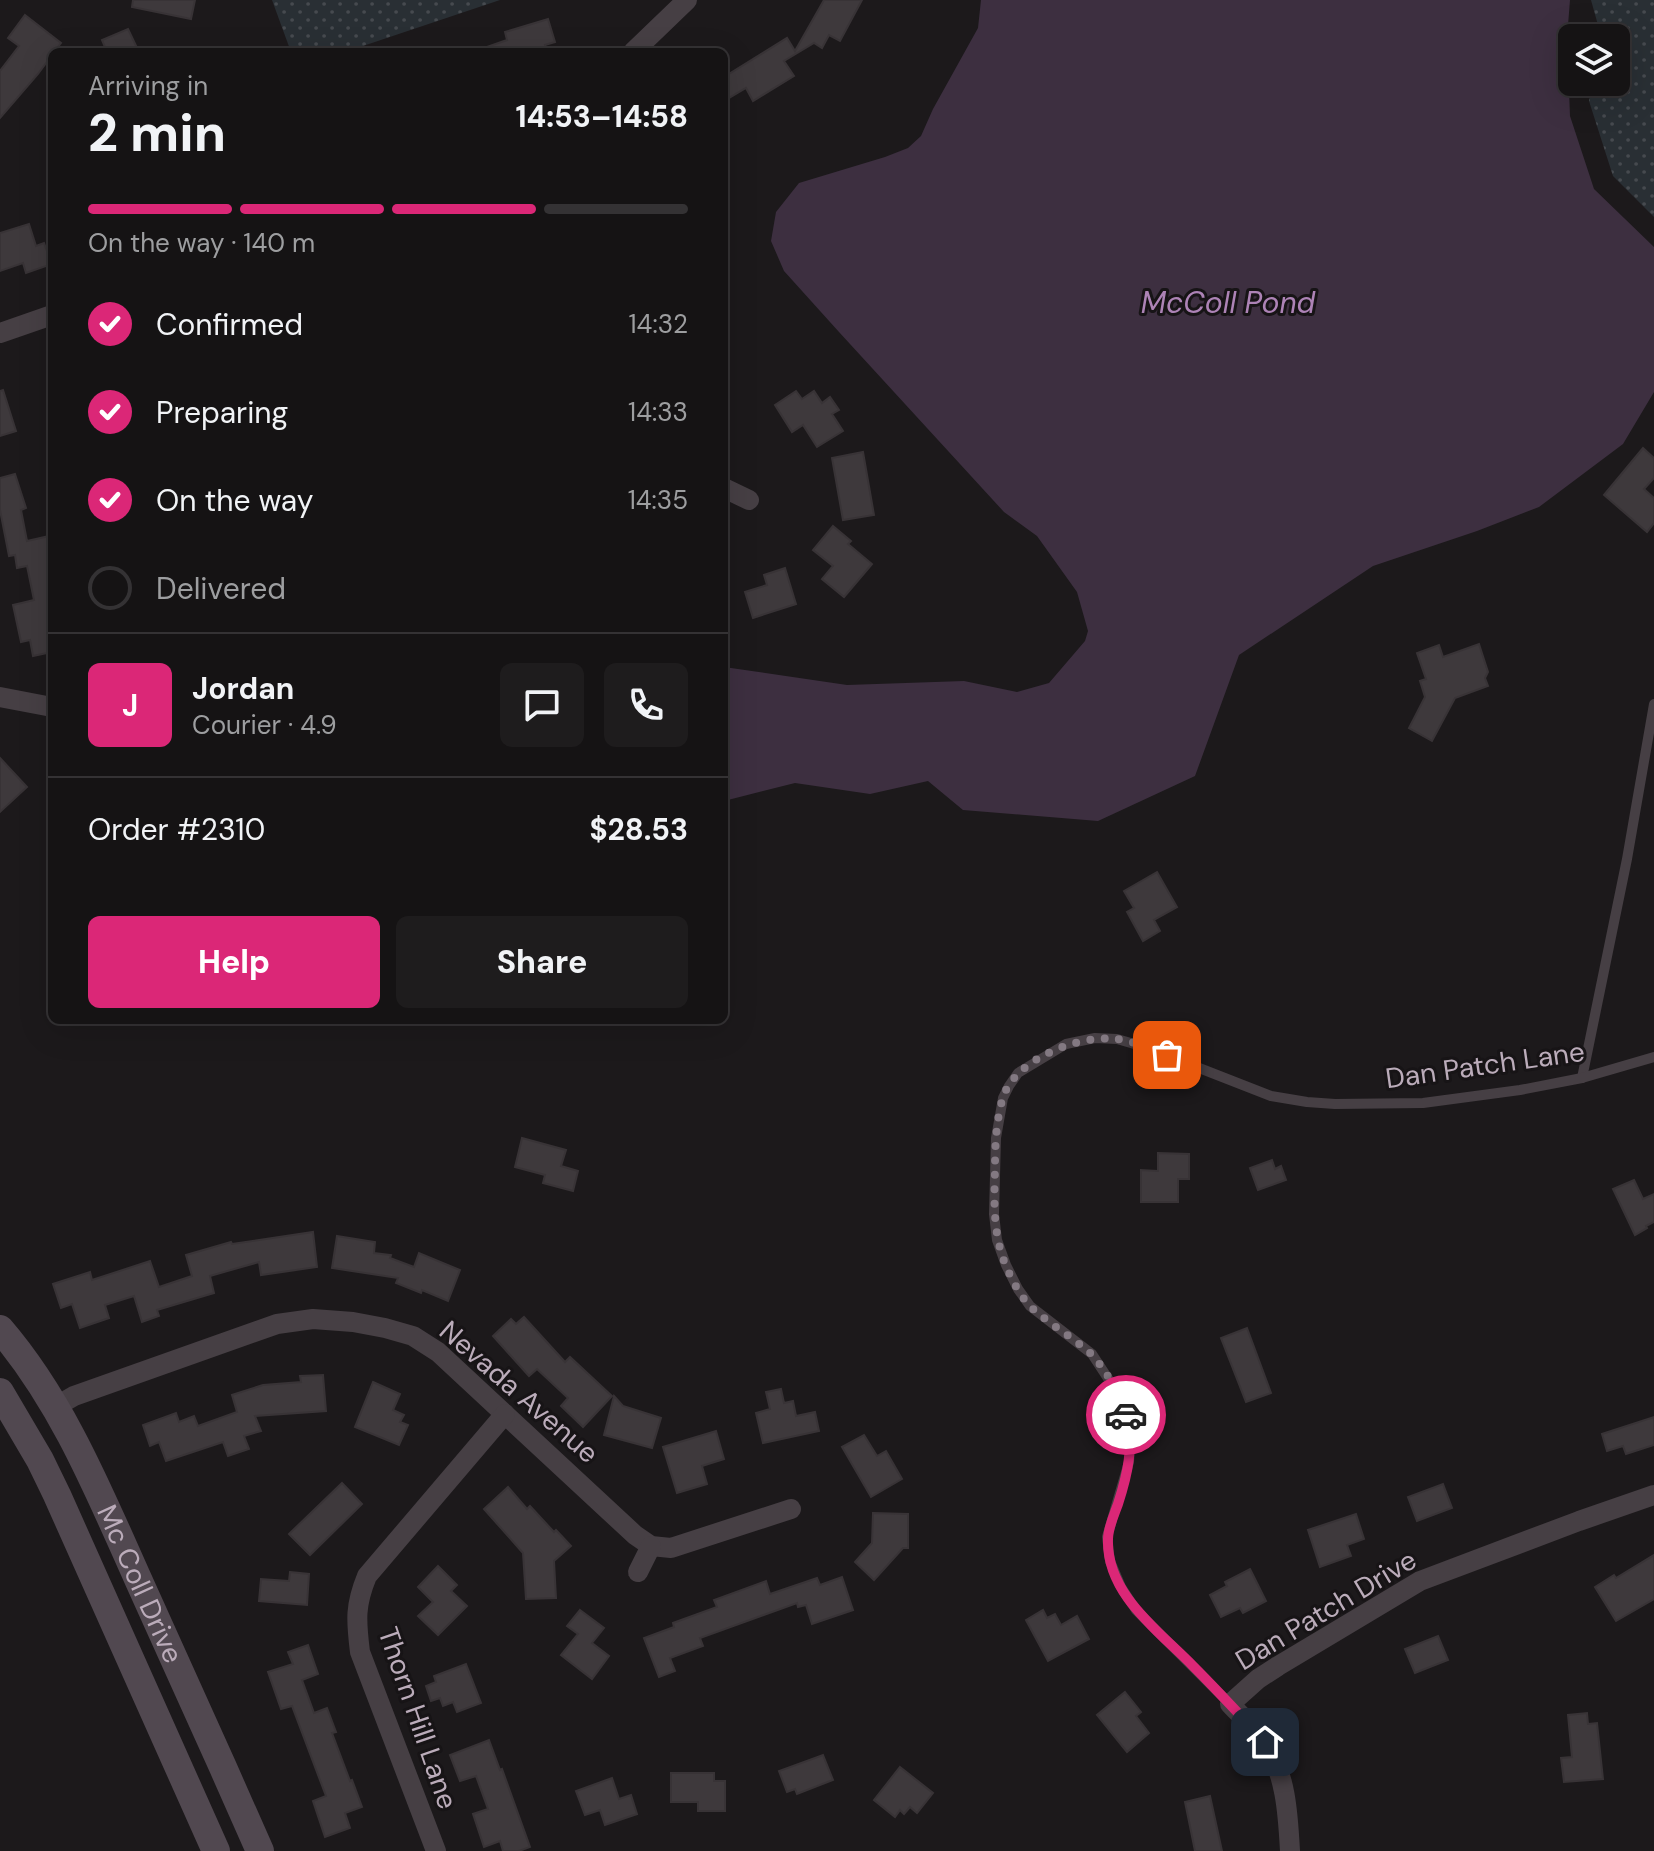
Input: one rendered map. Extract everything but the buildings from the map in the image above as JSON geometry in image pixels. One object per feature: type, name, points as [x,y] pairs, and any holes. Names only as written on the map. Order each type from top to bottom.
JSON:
[{"type":"main road","name":"Mc Coll Drive","points":[[0,1329],[55,1407],[110,1517],[260,1851]]},
{"type":"main road","name":"Mc Coll Drive","points":[[0,1392],[8,1420],[57,1495],[216,1851]]},
{"type":"street","points":[[637,48],[687,0]]},
{"type":"street","points":[[0,333],[48,316]]},
{"type":"street","points":[[728,490],[749,500]]},
{"type":"street","points":[[0,697],[48,706]]},
{"type":"street","name":"Nevada Avenue","points":[[55,1407],[74,1396],[277,1324],[313,1319],[353,1322],[413,1336],[438,1352],[635,1535],[651,1546]]},
{"type":"street","name":"Thorn Hill Lane","points":[[436,1851],[360,1652],[356,1623],[359,1596],[367,1576],[505,1414]]},
{"type":"street","name":"Dan Patch Drive","points":[[1290,1851],[1285,1796],[1278,1769],[1265,1742],[1230,1704],[1278,1666],[1420,1581],[1654,1495]]},
{"type":"street","points":[[638,1572],[651,1546],[671,1548],[791,1509]]},
{"type":"lane","points":[[1582,1078],[1627,859],[1654,704]]},
{"type":"lane","name":"Dan Patch Lane","points":[[1230,1704],[1136,1610],[1121,1587],[1110,1561],[1107,1537],[1129,1462],[1131,1434],[1124,1408],[1092,1354],[1030,1306],[1006,1265],[997,1240],[994,1214],[996,1138],[1003,1098],[1009,1086],[1018,1073],[1066,1044],[1095,1038],[1117,1039],[1138,1045],[1271,1096],[1307,1102],[1373,1105],[1423,1103],[1520,1090],[1582,1078],[1654,1057]]},
{"type":"shaded area","points":[[272,0],[500,0],[357,48],[290,48]]},
{"type":"shaded area","points":[[1591,0],[1654,0],[1654,217],[1613,176],[1589,101],[1590,96],[1630,96],[1630,24],[1598,24]]},
{"type":"water","name":"McColl Pond","points":[[981,0],[1570,0],[1568,24],[1558,24],[1558,96],[1569,96],[1570,116],[1594,189],[1654,247],[1654,392],[1623,444],[1539,507],[1373,566],[1239,655],[1195,776],[1098,821],[963,810],[928,781],[870,794],[795,783],[728,800],[728,668],[847,685],[964,681],[1017,692],[1049,683],[1085,641],[1088,631],[1077,592],[1037,536],[1004,512],[839,332],[784,271],[771,241],[776,212],[799,183],[908,148],[921,136],[978,28]]},
{"type":"way so far","points":[[1126,1415],[1111,1383],[1092,1354],[1030,1306],[1006,1265],[997,1240],[994,1214],[996,1138],[1003,1098],[1018,1073],[1066,1044],[1095,1038],[1117,1039],[1167,1055]]},
{"type":"route","points":[[1126,1415],[1131,1434],[1129,1462],[1107,1537],[1110,1561],[1121,1587],[1136,1610],[1265,1742]]}]
